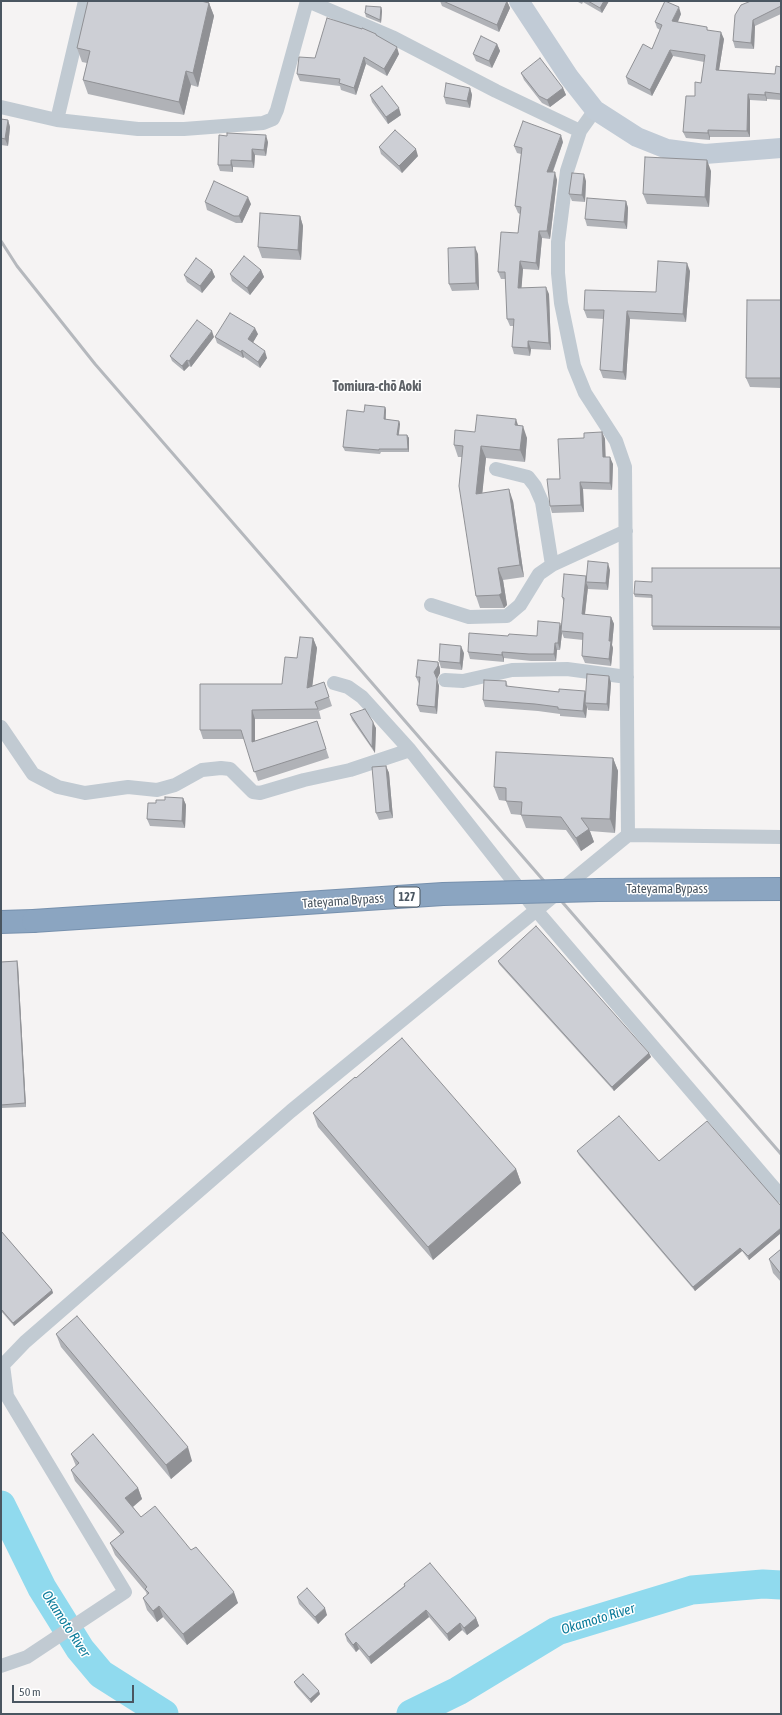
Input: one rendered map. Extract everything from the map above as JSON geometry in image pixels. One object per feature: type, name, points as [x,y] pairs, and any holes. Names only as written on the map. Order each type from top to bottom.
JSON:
[{"type":"highway","name":"Tateyama Bypass","points":[[1,922],[443,894],[598,890],[781,889]]},
{"type":"street","points":[[57,120],[85,1]]},
{"type":"street","points":[[1,107],[57,120],[138,129],[176,129],[263,123],[273,119],[277,110],[308,1],[394,38],[496,91],[580,131]]},
{"type":"street","points":[[520,1],[569,76],[595,110],[637,137],[667,149],[704,154],[781,148]]},
{"type":"street","points":[[595,110],[580,131],[567,171],[558,242],[558,273],[561,303],[574,366],[585,393],[616,441],[625,467],[628,835]]},
{"type":"street","points":[[496,469],[528,477],[535,486],[542,502],[552,565]]},
{"type":"street","points":[[431,605],[469,617],[506,616],[520,604],[539,574],[552,565],[626,531]]},
{"type":"street","points":[[445,680],[463,681],[512,670],[567,669],[627,677]]},
{"type":"street","points":[[334,683],[348,688],[362,697],[410,750],[536,910],[781,1196]]},
{"type":"street","points":[[1,727],[33,774],[58,787],[85,793],[128,787],[157,790],[175,785],[202,770],[221,768],[230,769],[253,792],[260,793],[304,780],[350,770],[410,750]]},
{"type":"street","points":[[1,1666],[27,1657],[125,1592],[7,1396],[3,1365],[31,1337],[291,1112],[628,835],[781,838]]},
{"type":"building","points":[[88,1],[201,1],[209,3],[193,73],[186,71],[179,102],[83,80],[90,51],[77,48]]},
{"type":"building","points":[[443,1],[507,1],[497,25]]},
{"type":"building","points":[[588,1],[604,1],[600,8]]},
{"type":"building","points":[[665,1],[679,7],[672,21],[707,27],[707,30],[721,32],[716,70],[775,74],[776,66],[781,67],[781,94],[765,92],[765,95],[748,94],[747,131],[708,130],[708,133],[683,132],[686,96],[695,96],[695,82],[701,83],[705,55],[670,50],[650,90],[626,77],[643,44],[652,49],[662,25],[655,22]]},
{"type":"building","points":[[751,1],[781,1],[781,6],[753,20],[751,43],[733,41],[735,15],[741,5]]},
{"type":"building","points":[[366,6],[381,7],[380,20],[365,13]]},
{"type":"building","points":[[327,18],[362,28],[376,34],[397,47],[384,69],[364,57],[354,88],[339,83],[340,79],[297,74],[299,57],[315,58]]},
{"type":"building","points":[[481,36],[497,44],[489,61],[473,54]]},
{"type":"building","points":[[540,58],[563,88],[547,100],[539,96],[521,73]]},
{"type":"building","points":[[446,83],[470,88],[467,101],[444,97]]},
{"type":"building","points":[[382,86],[399,108],[386,117],[370,95]]},
{"type":"building","points":[[1,119],[8,120],[5,139],[1,138]]},
{"type":"building","points":[[523,121],[561,135],[547,172],[555,172],[547,231],[539,231],[536,263],[520,261],[518,288],[546,287],[549,343],[528,341],[528,348],[512,347],[514,319],[507,319],[505,272],[498,272],[501,232],[518,233],[521,207],[515,206],[522,148],[514,146]]},
{"type":"building","points":[[395,130],[416,149],[399,166],[379,147]]},
{"type":"building","points":[[227,133],[266,135],[264,150],[252,149],[252,161],[231,160],[231,165],[218,165],[219,135],[227,136]]},
{"type":"building","points":[[645,157],[707,160],[705,197],[643,194]]},
{"type":"building","points":[[572,173],[584,174],[582,195],[569,194]]},
{"type":"building","points":[[214,181],[248,197],[239,216],[234,216],[205,202]]},
{"type":"building","points":[[587,198],[626,201],[624,222],[585,219]]},
{"type":"building","points":[[260,213],[300,216],[298,250],[258,247]]},
{"type":"building","points":[[475,247],[476,283],[449,284],[448,248]]},
{"type":"building","points":[[244,256],[261,270],[247,288],[230,274]]},
{"type":"building","points":[[196,258],[212,270],[200,286],[184,275]]},
{"type":"building","points":[[658,261],[687,263],[683,314],[627,311],[623,372],[600,370],[604,310],[584,310],[585,290],[656,292]]},
{"type":"building","points":[[747,300],[781,300],[781,378],[746,378]]},
{"type":"building","points":[[230,313],[255,328],[248,339],[265,351],[258,362],[242,350],[241,352],[215,337]]},
{"type":"building","points":[[197,320],[212,331],[189,361],[187,360],[182,366],[170,356]]},
{"type":"building","points":[[365,405],[385,407],[384,419],[399,421],[397,435],[407,435],[408,449],[379,450],[343,447],[347,410],[364,412]]},
{"type":"building","points":[[477,415],[516,419],[515,425],[523,426],[520,450],[481,446],[476,494],[509,489],[520,565],[498,568],[502,593],[499,595],[476,596],[459,486],[463,446],[454,445],[455,430],[475,432]]},
{"type":"building","points":[[602,432],[603,457],[610,457],[610,483],[580,482],[581,505],[550,506],[547,479],[560,479],[558,439],[584,438],[584,433]]},
{"type":"building","points":[[588,561],[608,563],[606,583],[586,582]]},
{"type":"building","points":[[652,568],[781,568],[781,627],[652,626],[652,595],[634,594],[635,581],[652,582]]},
{"type":"building","points":[[564,574],[586,576],[582,614],[611,617],[609,659],[582,656],[583,633],[561,631],[564,598],[562,597]]},
{"type":"building","points":[[538,621],[560,623],[558,643],[555,643],[554,654],[502,652],[502,655],[468,652],[469,633],[508,636],[509,634],[537,636]]},
{"type":"building","points":[[300,637],[313,638],[307,688],[324,682],[329,697],[315,702],[318,709],[252,710],[252,742],[317,721],[326,749],[254,772],[241,730],[200,730],[200,684],[282,684],[285,657],[297,658]]},
{"type":"building","points":[[440,644],[461,646],[460,663],[439,661]]},
{"type":"building","points":[[418,660],[438,662],[438,666],[434,672],[437,679],[435,707],[417,705],[420,677],[416,677]]},
{"type":"building","points":[[587,674],[609,676],[607,704],[585,703]]},
{"type":"building","points":[[484,680],[506,681],[506,686],[559,692],[559,689],[585,691],[583,711],[558,709],[558,707],[535,704],[483,700]]},
{"type":"building","points":[[365,709],[373,722],[372,747],[350,714]]},
{"type":"building","points":[[496,752],[613,758],[610,819],[581,818],[589,829],[576,838],[561,817],[521,815],[522,802],[506,801],[506,788],[494,787]]},
{"type":"building","points":[[386,766],[390,811],[376,813],[372,767]]},
{"type":"building","points":[[165,797],[183,798],[182,821],[147,819],[148,803],[156,803],[156,800],[165,800]]},
{"type":"building","points":[[536,926],[649,1053],[612,1087],[498,961]]},
{"type":"building","points":[[17,961],[25,1103],[1,1105],[1,962]]},
{"type":"building","points":[[402,1038],[516,1169],[428,1247],[313,1113]]},
{"type":"building","points":[[619,1116],[659,1161],[707,1121],[781,1206],[781,1228],[748,1256],[740,1248],[693,1287],[577,1151]]},
{"type":"building","points":[[1,1231],[52,1290],[13,1323],[1,1309]]},
{"type":"building","points":[[781,1249],[781,1274],[769,1259]]},
{"type":"building","points":[[77,1316],[188,1447],[166,1465],[56,1334]]},
{"type":"building","points":[[93,1434],[138,1488],[125,1498],[141,1517],[155,1506],[191,1550],[196,1547],[234,1592],[183,1634],[159,1606],[153,1611],[143,1598],[149,1593],[145,1589],[147,1587],[110,1543],[124,1532],[71,1470],[79,1463],[71,1454]]},
{"type":"building","points":[[430,1563],[476,1618],[464,1628],[460,1623],[447,1634],[426,1610],[369,1657],[356,1642],[353,1645],[345,1634],[405,1586],[404,1584]]},
{"type":"building","points":[[307,1588],[325,1608],[315,1617],[297,1597]]},
{"type":"building","points":[[303,1674],[319,1691],[310,1699],[294,1682]]},
{"type":"waterway","name":"Okamoto River","points":[[1,1505],[42,1588],[80,1649],[101,1674],[164,1714]]},
{"type":"waterway","name":"Okamoto River","points":[[411,1714],[458,1691],[557,1631],[692,1590],[763,1584],[781,1585]]},
{"type":"railway","points":[[1,241],[17,266],[95,364],[781,1154]]},
{"type":"district","name":"Tomiura-chō Aoki","points":[[377,387]]}]
